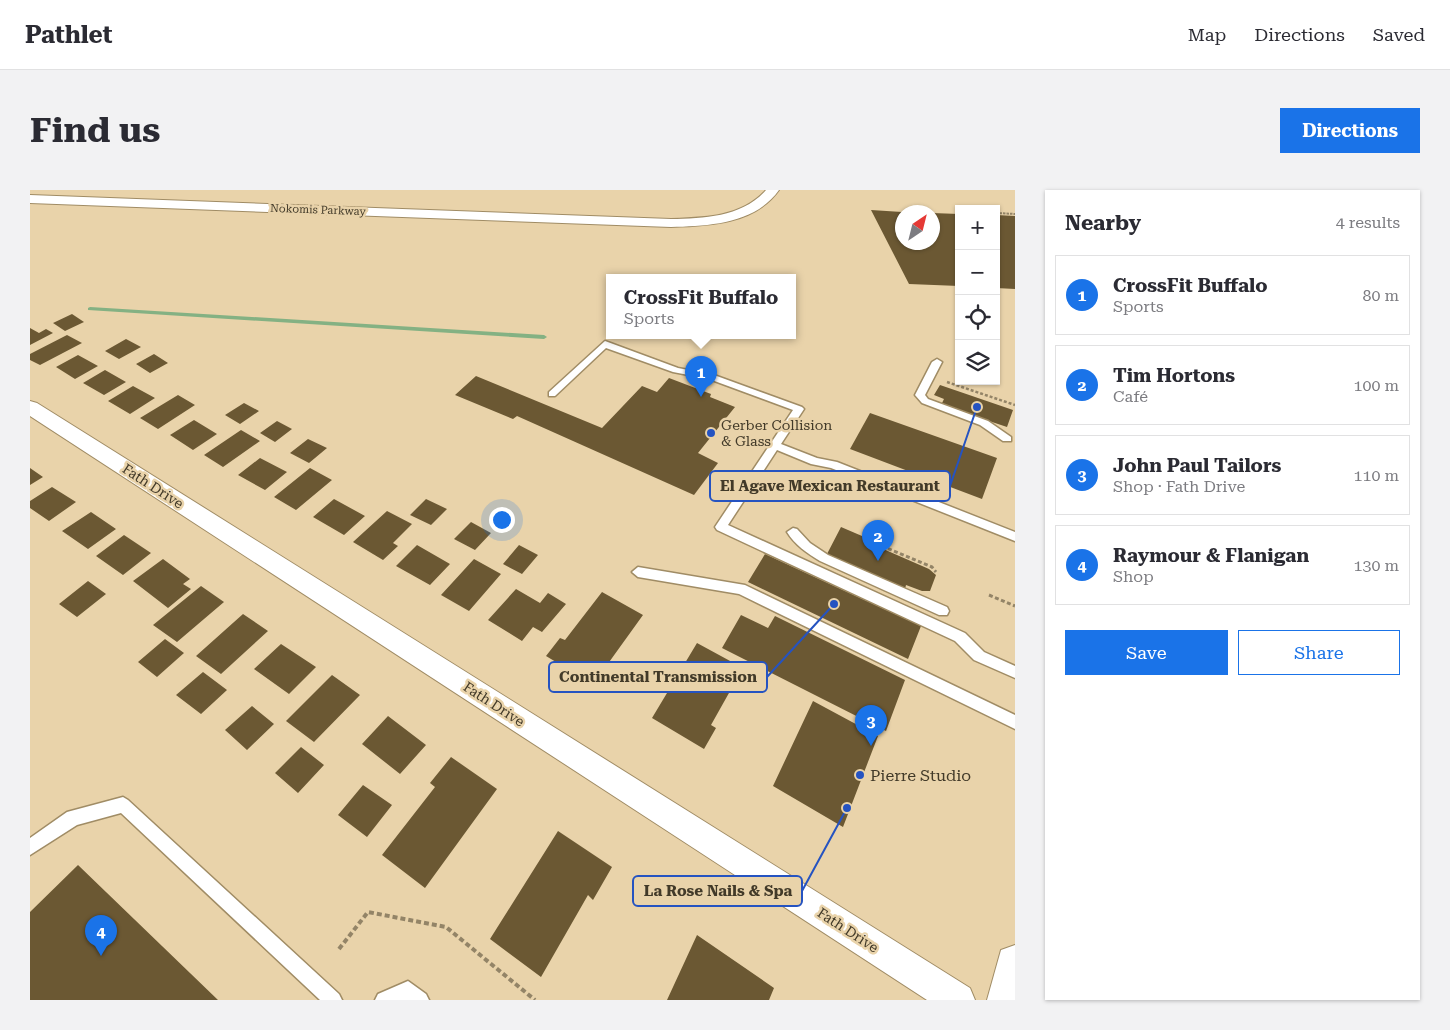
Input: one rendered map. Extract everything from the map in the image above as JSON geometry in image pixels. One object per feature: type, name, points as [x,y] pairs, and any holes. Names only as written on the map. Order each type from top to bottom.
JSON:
[{"type":"main road","points":[[1007,1000],[1015,964]]},
{"type":"street","name":"Nokomis Parkway","points":[[30,199],[671,223],[712,220],[732,215],[757,206],[768,198],[773,190]]},
{"type":"street","name":"Fath Drive","points":[[30,407],[958,1000]]},
{"type":"lane","points":[[552,394],[605,344],[676,370],[711,377],[799,410],[721,527],[960,637],[980,656],[1015,672]]},
{"type":"lane","points":[[936,362],[920,394],[925,401],[984,423],[1006,439]]},
{"type":"lane","points":[[775,445],[814,462],[833,465],[1015,537]]},
{"type":"lane","points":[[793,532],[806,546],[824,558],[943,611]]},
{"type":"lane","points":[[638,572],[741,589],[1015,722]]},
{"type":"lane","points":[[30,847],[73,818],[124,805],[334,1000]]},
{"type":"lane","points":[[384,1000],[408,990],[420,1000]]},
{"type":"path","points":[[1000,213],[1015,214]]},
{"type":"path","points":[[944,381],[1015,405]]},
{"type":"path","points":[[973,396],[974,392]]},
{"type":"path","points":[[882,546],[932,567],[936,572]]},
{"type":"path","points":[[989,595],[1015,606]]},
{"type":"path","points":[[339,950],[368,912],[446,927],[535,1000]]},
{"type":"building","points":[[871,210],[895,212],[895,250],[940,250],[940,213],[955,214],[955,286],[909,284]]},
{"type":"building","points":[[1000,215],[1015,216],[1015,289],[1000,288]]},
{"type":"building","points":[[72,314],[84,322],[65,331],[53,323]]},
{"type":"building","points":[[30,328],[39,333],[46,329],[53,333],[30,345]]},
{"type":"building","points":[[67,335],[82,343],[40,365],[30,360],[30,354]]},
{"type":"building","points":[[126,339],[141,347],[119,359],[105,351]]},
{"type":"building","points":[[154,354],[168,363],[150,373],[136,364]]},
{"type":"building","points":[[78,355],[98,366],[75,379],[56,367]]},
{"type":"building","points":[[105,370],[126,382],[104,395],[83,383]]},
{"type":"building","points":[[476,376],[602,428],[642,386],[657,392],[669,378],[711,394],[710,397],[735,407],[698,453],[718,463],[694,495],[517,416],[513,419],[455,395]]},
{"type":"building","points":[[940,385],[1013,410],[1007,427],[941,405],[944,399],[934,395]]},
{"type":"building","points":[[133,386],[155,398],[130,414],[108,401]]},
{"type":"building","points":[[178,395],[195,405],[158,429],[140,418]]},
{"type":"building","points":[[244,403],[259,411],[240,424],[225,415]]},
{"type":"building","points":[[870,413],[997,458],[982,499],[850,449]]},
{"type":"building","points":[[194,420],[217,434],[193,450],[170,435]]},
{"type":"building","points":[[277,421],[292,429],[275,442],[260,433]]},
{"type":"building","points":[[241,430],[260,441],[223,467],[204,455]]},
{"type":"building","points":[[308,439],[327,448],[309,463],[290,453]]},
{"type":"building","points":[[260,458],[287,472],[265,490],[238,475]]},
{"type":"building","points":[[30,468],[43,477],[30,485]]},
{"type":"building","points":[[310,468],[332,480],[296,510],[274,497]]},
{"type":"building","points":[[52,487],[76,502],[49,521],[30,508],[30,501]]},
{"type":"building","points":[[334,499],[365,516],[344,535],[313,517]]},
{"type":"building","points":[[426,499],[447,509],[431,525],[410,515]]},
{"type":"building","points":[[387,511],[412,524],[393,543],[398,546],[383,560],[353,542]]},
{"type":"building","points":[[91,512],[116,529],[88,549],[62,531]]},
{"type":"building","points":[[471,522],[491,533],[475,550],[454,539]]},
{"type":"building","points":[[841,527],[883,545],[881,548],[929,569],[936,575],[930,591],[922,591],[906,585],[905,589],[827,554]]},
{"type":"building","points":[[124,535],[151,553],[123,575],[96,556]]},
{"type":"building","points":[[417,545],[450,564],[430,585],[396,566]]},
{"type":"building","points":[[519,545],[538,555],[522,574],[503,564]]},
{"type":"building","points":[[765,554],[921,626],[908,659],[748,582]]},
{"type":"building","points":[[163,559],[190,579],[183,584],[191,589],[168,608],[133,581]]},
{"type":"building","points":[[474,559],[501,574],[469,611],[441,595]]},
{"type":"building","points":[[88,581],[106,594],[77,617],[59,604]]},
{"type":"building","points":[[201,586],[224,602],[177,642],[153,625]]},
{"type":"building","points":[[516,589],[540,603],[548,593],[566,604],[542,632],[533,627],[522,641],[488,620]]},
{"type":"building","points":[[602,592],[643,615],[607,665],[605,663],[591,683],[546,656],[560,638],[565,640]]},
{"type":"building","points":[[243,614],[268,631],[221,674],[196,656]]},
{"type":"building","points":[[741,615],[768,628],[775,616],[905,680],[886,731],[722,648]]},
{"type":"building","points":[[165,639],[184,653],[157,677],[138,662]]},
{"type":"building","points":[[697,643],[743,668],[711,725],[716,728],[704,749],[652,718]]},
{"type":"building","points":[[281,644],[316,667],[289,694],[254,669]]},
{"type":"building","points":[[203,672],[227,690],[201,714],[176,695]]},
{"type":"building","points":[[332,675],[360,695],[314,742],[286,721]]},
{"type":"building","points":[[813,701],[878,736],[843,827],[773,786]]},
{"type":"building","points":[[252,706],[274,724],[247,750],[225,730]]},
{"type":"building","points":[[388,716],[426,745],[400,774],[362,744]]},
{"type":"building","points":[[301,747],[324,765],[298,793],[275,773]]},
{"type":"building","points":[[451,757],[497,789],[425,888],[382,855],[435,787],[430,783]]},
{"type":"building","points":[[363,785],[392,805],[367,837],[338,815]]},
{"type":"building","points":[[558,831],[612,867],[593,900],[588,895],[541,977],[490,939]]},
{"type":"building","points":[[78,865],[218,1000],[30,1000],[30,912]]},
{"type":"building","points":[[697,935],[774,988],[769,1000],[667,1000]]},
{"type":"waterway","points":[[90,309],[544,337]]},
{"type":"place","name":"CrossFit Buffalo","points":[[701,397]]},
{"type":"place","name":"El Agave Mexican Restaurant","points":[[977,407]]},
{"type":"place","name":"Gerber Collision & Glass","points":[[711,433]]},
{"type":"place","name":"Tim Hortons","points":[[878,561]]},
{"type":"place","name":"Continental Transmission","points":[[834,604]]},
{"type":"place","name":"John Paul Tailors","points":[[871,746]]},
{"type":"place","name":"Pierre Studio","points":[[860,775]]},
{"type":"place","name":"La Rose Nails & Spa","points":[[847,808]]},
{"type":"place","name":"Raymour & Flanigan","points":[[101,956]]}]
